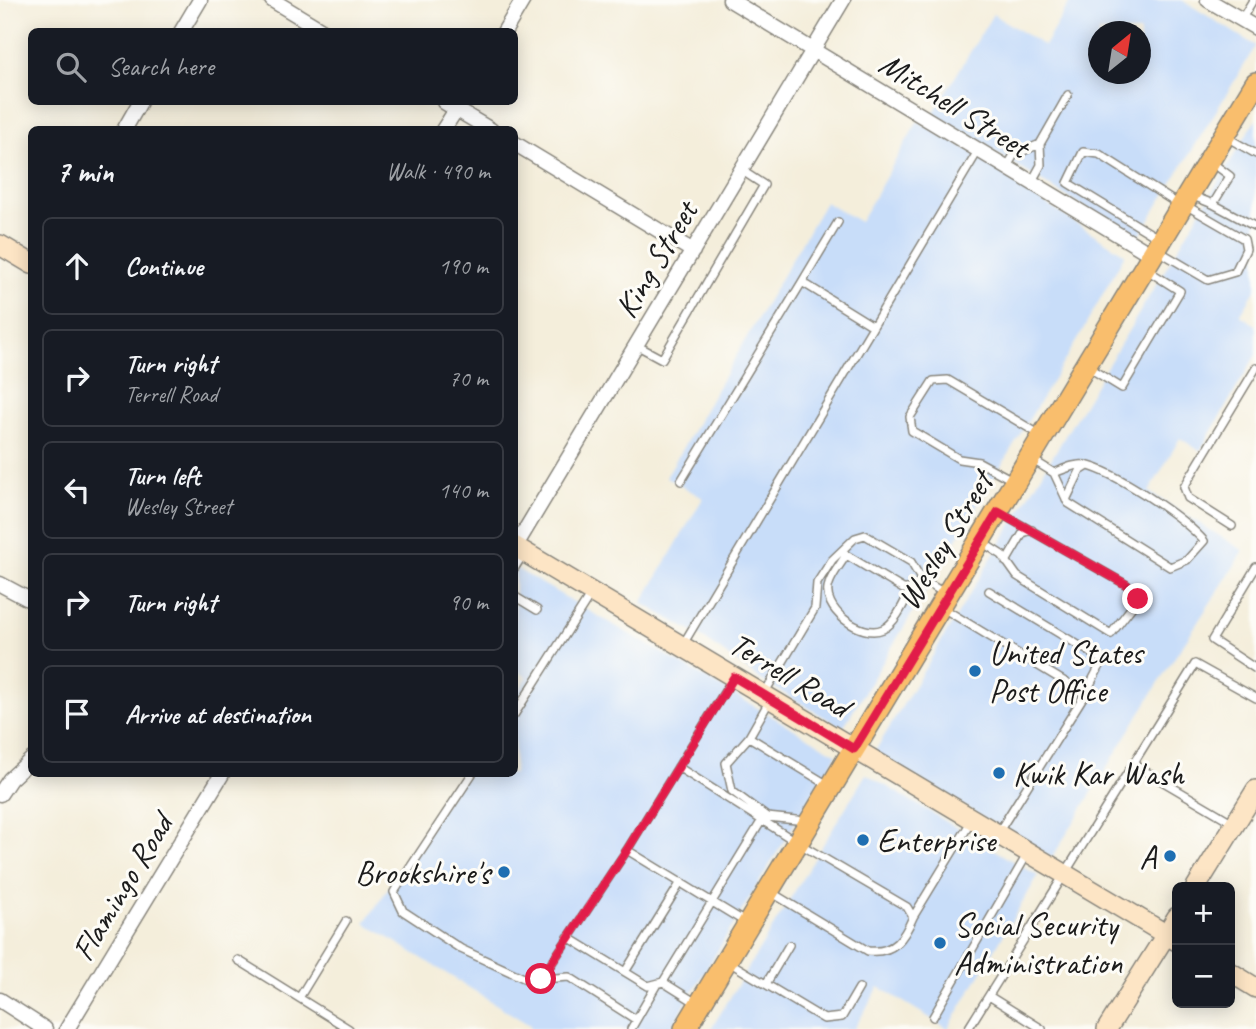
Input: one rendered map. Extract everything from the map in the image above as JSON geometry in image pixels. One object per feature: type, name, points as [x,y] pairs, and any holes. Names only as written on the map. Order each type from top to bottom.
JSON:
[{"type":"main road","name":"Wesley Street","points":[[690,1027],[748,924],[1255,86]]},
{"type":"street","points":[[183,28],[200,0]]},
{"type":"street","points":[[272,0],[318,28]]},
{"type":"street","points":[[506,28],[523,0]]},
{"type":"street","name":"Mitchell Street","points":[[730,0],[1031,183],[1153,253]]},
{"type":"street","name":"King Street","points":[[518,551],[636,345],[843,0]]},
{"type":"street","points":[[1208,0],[1256,28]]},
{"type":"street","points":[[126,126],[137,105]]},
{"type":"street","points":[[445,126],[454,105]]},
{"type":"street","points":[[455,105],[485,126]]},
{"type":"street","points":[[518,145],[693,251]]},
{"type":"street","points":[[0,246],[28,262]]},
{"type":"street","name":"Terrell Road","points":[[518,554],[592,592],[1172,938]]},
{"type":"street","points":[[0,584],[28,599]]},
{"type":"street","points":[[0,794],[10,779],[28,763]]},
{"type":"street","name":"Flamingo Road","points":[[67,1029],[220,777]]},
{"type":"street","points":[[1199,882],[1256,790]]},
{"type":"street","points":[[1107,1029],[1172,938]]},
{"type":"street","points":[[1235,975],[1256,988]]},
{"type":"street","points":[[0,1000],[45,1029]]},
{"type":"lane","points":[[1241,20],[1253,0]]},
{"type":"lane","points":[[1031,183],[1041,165],[1040,144],[1068,95]]},
{"type":"lane","points":[[1224,135],[1256,154]]},
{"type":"lane","points":[[1006,168],[1014,155],[1040,144]]},
{"type":"lane","points":[[682,646],[978,151]]},
{"type":"lane","points":[[1083,152],[1099,154],[1185,201],[1244,239],[1246,249],[1235,272],[1208,280],[1153,253],[1068,183],[1083,152]]},
{"type":"lane","points":[[1209,161],[1230,176],[1213,204]]},
{"type":"lane","points":[[636,345],[662,359],[765,185],[741,170]]},
{"type":"lane","points":[[1185,201],[1213,204],[1256,227]]},
{"type":"lane","points":[[681,481],[838,222]]},
{"type":"lane","points":[[1086,366],[1122,388],[1180,291],[1153,253]]},
{"type":"lane","points":[[802,282],[873,326]]},
{"type":"lane","points":[[1232,526],[1188,498],[1184,487],[1256,368]]},
{"type":"lane","points":[[1015,482],[979,462],[959,459],[912,431],[911,417],[933,381],[948,380],[1043,436]]},
{"type":"lane","points":[[1030,458],[1054,473],[1066,500],[1091,520],[1170,567],[1187,559],[1204,541],[1190,525],[1112,476],[1083,464],[1054,473]]},
{"type":"lane","points":[[1066,500],[1080,471],[1087,466]]},
{"type":"lane","points":[[980,541],[1006,562],[1017,576],[1111,634],[1138,599],[1127,585],[998,512]]},
{"type":"lane","points":[[1006,562],[1023,533],[1032,530]]},
{"type":"lane","points":[[810,822],[768,817],[732,791],[726,763],[749,737],[767,697],[815,608],[817,583],[855,538],[865,536],[911,562],[921,579],[944,601],[1085,694]]},
{"type":"lane","points":[[843,553],[828,584],[828,595],[841,615],[861,629],[874,632],[886,628],[911,589],[921,579]]},
{"type":"lane","points":[[843,553],[903,589],[911,589]]},
{"type":"lane","points":[[1256,567],[1212,640],[1256,669]]},
{"type":"lane","points":[[989,591],[1103,660],[998,835]]},
{"type":"lane","points":[[518,709],[592,592]]},
{"type":"lane","points":[[518,598],[537,610]]},
{"type":"lane","points":[[968,1029],[1195,664],[1256,698]]},
{"type":"lane","points":[[541,979],[627,850],[734,677]]},
{"type":"lane","points":[[749,737],[832,786]]},
{"type":"lane","points":[[1133,764],[1235,824]]},
{"type":"lane","points":[[678,767],[797,843],[907,907],[913,917]]},
{"type":"lane","points":[[470,777],[394,892],[403,911],[461,949],[528,980],[569,977],[635,1019]]},
{"type":"lane","points":[[631,1029],[762,820]]},
{"type":"lane","points":[[769,891],[868,951],[880,952],[891,948],[905,937],[913,917],[972,820]]},
{"type":"lane","points":[[627,850],[748,924]]},
{"type":"lane","points":[[933,1017],[1028,853]]},
{"type":"lane","points":[[625,972],[681,883]]},
{"type":"lane","points":[[299,998],[346,921]]},
{"type":"lane","points":[[568,937],[648,986],[660,983],[700,1005]]},
{"type":"lane","points":[[766,984],[789,945]]},
{"type":"lane","points":[[238,960],[344,1028]]},
{"type":"lane","points":[[727,961],[824,1019],[834,1021],[842,1017],[859,988]]},
{"type":"lane","points":[[989,996],[1042,1029]]},
{"type":"shaded area","points":[[1071,0],[1182,0],[1256,46],[1137,240],[933,114],[993,14],[1044,46]]},
{"type":"shaded area","points":[[1256,119],[1256,289],[1240,315],[1256,325],[1256,355],[1200,451],[1180,438],[1149,492],[1244,551],[1164,674],[1052,858],[874,753]]},
{"type":"shaded area","points":[[918,121],[1030,185],[1027,192],[1125,254],[1083,330],[843,728],[761,680],[705,639],[642,603],[703,498],[666,477],[825,202],[860,222]]},
{"type":"shaded area","points":[[518,570],[837,754],[670,1029],[530,1029],[531,1026],[365,923],[462,777],[518,777],[518,692],[527,677],[518,671]]},
{"type":"shaded area","points":[[866,774],[1038,876],[948,1029],[879,987],[854,1029],[711,1029]]},
{"type":"place","name":"United States Post Office","points":[[975,671]]},
{"type":"place","name":"Kwik Kar Wash","points":[[999,773]]},
{"type":"place","name":"Enterprise","points":[[863,840]]},
{"type":"place","name":"A","points":[[1170,856]]},
{"type":"place","name":"Brookshire's","points":[[504,872]]},
{"type":"place","name":"Social Security Administration","points":[[940,943]]},
{"type":"route","points":[[541,979],[627,850],[734,677],[854,749],[998,512],[1127,585],[1138,599]]}]
